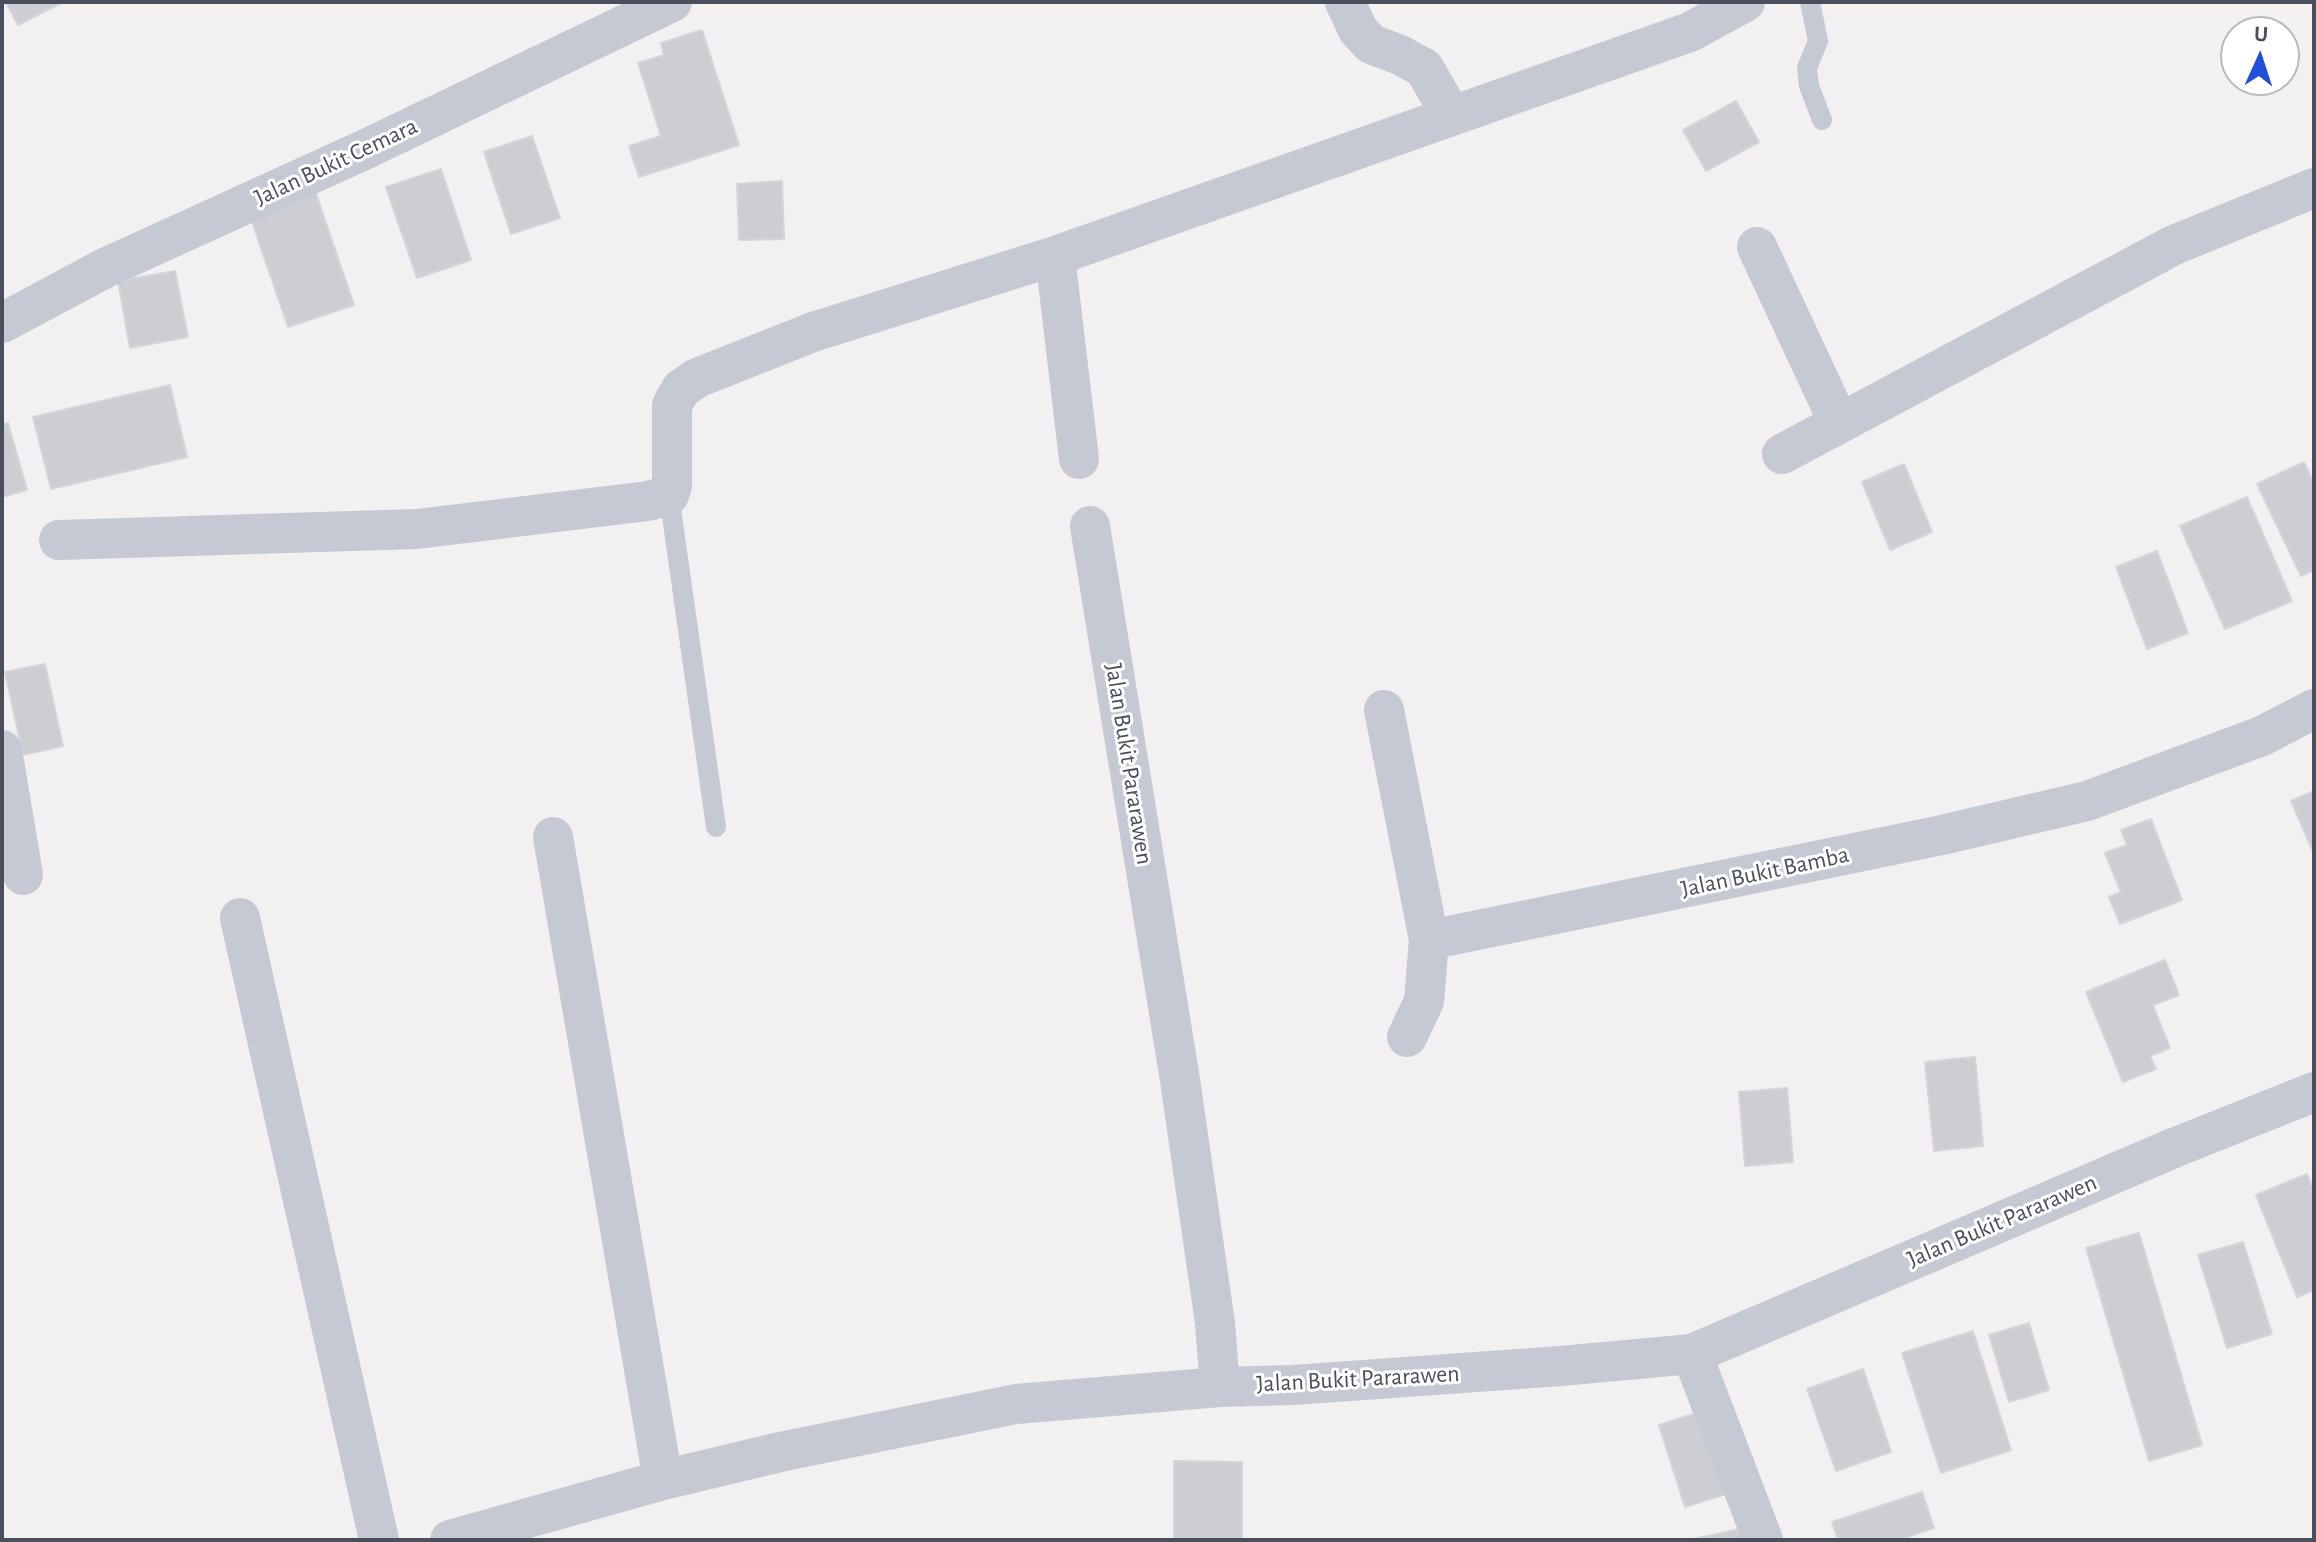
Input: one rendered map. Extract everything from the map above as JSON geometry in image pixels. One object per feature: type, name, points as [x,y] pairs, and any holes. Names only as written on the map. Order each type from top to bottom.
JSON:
[{"type":"street","name":"Jalan Bukit Cemara","points":[[2,323],[105,268],[366,149],[672,2]]},
{"type":"street","points":[[1345,2],[1358,30],[1371,44],[1424,68],[1451,115]]},
{"type":"street","points":[[59,540],[417,529],[648,501],[669,495],[672,486],[672,405],[681,389],[697,378],[813,332],[1055,256],[1690,32],[1745,2]]},
{"type":"street","points":[[1782,454],[2174,245],[2314,188]]},
{"type":"street","points":[[1757,247],[1839,423]]},
{"type":"street","points":[[1055,256],[1079,459]]},
{"type":"street","name":"Jalan Bukit Pararawen","points":[[1090,526],[1180,1080],[1215,1323],[1220,1387],[1293,1385],[1692,1354],[2176,1147],[2314,1092]]},
{"type":"street","name":"Jalan Bukit Bamba","points":[[1429,940],[1942,835],[2087,801],[2262,736],[2314,709]]},
{"type":"street","points":[[1384,710],[1429,940],[1424,1001],[1407,1037]]},
{"type":"street","points":[[2,750],[23,875]]},
{"type":"street","points":[[553,837],[663,1480]]},
{"type":"street","points":[[240,918],[379,1540]]},
{"type":"street","points":[[1692,1354],[1763,1540]]},
{"type":"street","points":[[450,1540],[663,1480],[780,1452],[1016,1404],[1220,1387]]},
{"type":"lane","points":[[1811,5],[1818,41],[1807,68],[1809,86],[1822,120]]},
{"type":"lane","points":[[669,495],[716,827]]},
{"type":"building","points":[[6,2],[63,2],[18,25]]},
{"type":"building","points":[[702,30],[739,145],[639,177],[629,146],[661,136],[638,63],[664,55],[661,43]]},
{"type":"building","points":[[1736,101],[1759,142],[1706,171],[1683,130]]},
{"type":"building","points":[[532,136],[560,218],[511,234],[484,152]]},
{"type":"building","points":[[441,169],[471,260],[417,278],[386,187]]},
{"type":"building","points":[[782,181],[784,239],[739,240],[737,184]]},
{"type":"building","points":[[314,188],[354,305],[288,327],[248,210]]},
{"type":"building","points":[[175,271],[188,337],[130,348],[118,281]]},
{"type":"building","points":[[170,385],[187,457],[51,489],[33,417]]},
{"type":"building","points":[[8,423],[27,490],[2,497],[2,425]]},
{"type":"building","points":[[2304,462],[2314,484],[2314,570],[2301,576],[2257,484]]},
{"type":"building","points":[[1904,464],[1932,532],[1890,550],[1862,482]]},
{"type":"building","points":[[2247,497],[2292,601],[2225,629],[2180,526]]},
{"type":"building","points":[[2157,551],[2188,633],[2147,649],[2116,567]]},
{"type":"building","points":[[45,664],[63,746],[23,755],[5,672]]},
{"type":"building","points":[[2314,791],[2314,854],[2291,801]]},
{"type":"building","points":[[2151,819],[2182,900],[2120,924],[2109,897],[2121,892],[2105,853],[2127,845],[2121,830]]},
{"type":"building","points":[[2165,960],[2179,995],[2153,1005],[2170,1048],[2150,1056],[2156,1069],[2123,1082],[2086,992]]},
{"type":"building","points":[[1975,1057],[1983,1146],[1934,1151],[1925,1062]]},
{"type":"building","points":[[1787,1088],[1793,1162],[1745,1166],[1739,1092]]},
{"type":"building","points":[[2307,1174],[2314,1191],[2314,1290],[2297,1297],[2256,1195]]},
{"type":"building","points":[[2139,1233],[2202,1445],[2149,1461],[2086,1248]]},
{"type":"building","points":[[2243,1242],[2272,1334],[2227,1348],[2198,1255]]},
{"type":"building","points":[[2029,1323],[2049,1390],[2009,1402],[1989,1335]]},
{"type":"building","points":[[1973,1331],[2011,1450],[1941,1473],[1902,1353]]},
{"type":"building","points":[[1863,1369],[1891,1452],[1836,1471],[1807,1389]]},
{"type":"building","points":[[1703,1411],[1729,1493],[1685,1507],[1659,1425]]},
{"type":"building","points":[[1174,1461],[1242,1462],[1242,1540],[1174,1540]]},
{"type":"building","points":[[1922,1492],[1934,1528],[1899,1540],[1838,1540],[1832,1522]]},
{"type":"building","points":[[1756,1525],[1759,1540],[1690,1540]]}]
